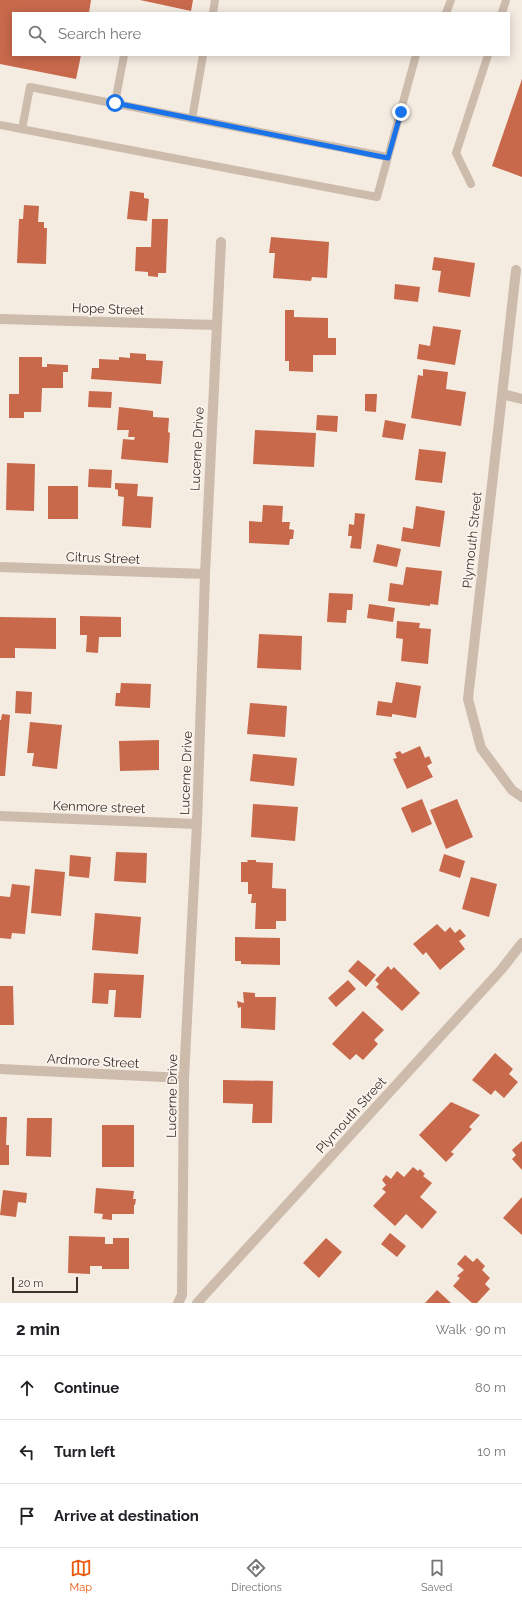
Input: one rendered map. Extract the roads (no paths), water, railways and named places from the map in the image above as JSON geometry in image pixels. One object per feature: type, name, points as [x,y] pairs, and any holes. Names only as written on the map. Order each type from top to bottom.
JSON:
[{"type":"street","name":"Lucerne Drive","points":[[178,1303],[182,1295],[184,1078],[197,824],[205,574],[220,242]]},
{"type":"street","name":"Plymouth Street","points":[[516,270],[468,699],[481,748],[512,790],[522,797]]},
{"type":"street","name":"Hope Street","points":[[0,319],[216,325]]},
{"type":"street","points":[[502,394],[522,399]]},
{"type":"street","name":"Citrus Street","points":[[0,567],[205,574]]},
{"type":"street","name":"Kenmore street","points":[[0,816],[197,824]]},
{"type":"street","name":"Plymouth Street","points":[[197,1303],[496,976],[522,943]]},
{"type":"street","name":"Ardmore Street","points":[[0,1069],[184,1078]]},
{"type":"lane","points":[[212,12],[215,0]]},
{"type":"lane","points":[[446,12],[451,0]]},
{"type":"lane","points":[[502,12],[506,0]]},
{"type":"lane","points":[[115,103],[124,56]]},
{"type":"lane","points":[[192,119],[203,56]]},
{"type":"lane","points":[[0,125],[377,197],[416,56]]},
{"type":"lane","points":[[471,184],[456,153],[488,56]]},
{"type":"lane","points":[[22,129],[30,87],[388,158]]}]
